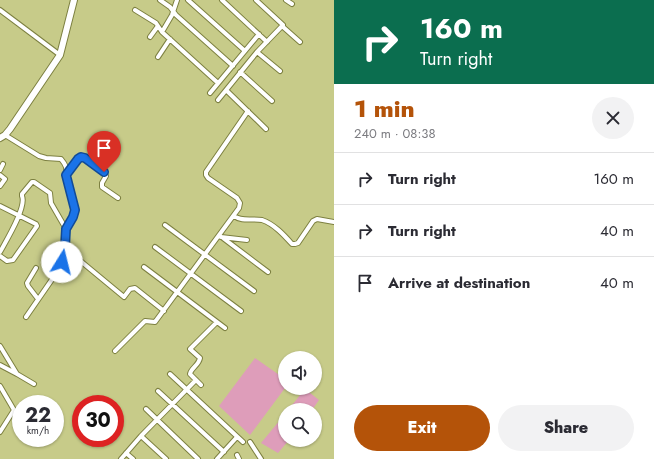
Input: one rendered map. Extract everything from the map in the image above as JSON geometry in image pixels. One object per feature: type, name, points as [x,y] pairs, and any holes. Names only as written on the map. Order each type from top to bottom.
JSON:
[{"type":"street","points":[[74,0],[60,55],[3,136],[39,156],[60,159],[64,163],[75,210],[66,229],[65,247],[124,297],[130,288],[135,288],[164,311]]},
{"type":"street","points":[[160,0],[170,7],[233,66]]},
{"type":"street","points":[[162,32],[172,15],[177,0]]},
{"type":"street","points":[[188,0],[245,51]]},
{"type":"street","points":[[222,0],[260,34],[266,42]]},
{"type":"street","points":[[256,0],[300,42]]},
{"type":"street","points":[[286,0],[292,4]]},
{"type":"street","points":[[0,10],[60,55]]},
{"type":"street","points":[[136,10],[156,23],[162,32],[218,83]]},
{"type":"street","points":[[150,37],[158,26]]},
{"type":"street","points":[[218,100],[227,91],[240,72],[257,52],[282,26]]},
{"type":"street","points":[[210,93],[260,34]]},
{"type":"street","points":[[158,57],[170,39]]},
{"type":"street","points":[[257,52],[280,71]]},
{"type":"street","points":[[240,72],[272,101]]},
{"type":"street","points":[[227,91],[266,128]]},
{"type":"street","points":[[115,351],[145,322],[155,322],[220,236],[239,208],[240,203],[237,198],[208,178],[206,172],[248,111]]},
{"type":"street","points":[[66,175],[78,159],[81,157],[85,158],[104,172],[106,176],[102,183],[102,187],[118,198]]},
{"type":"street","points":[[0,170],[3,164]]},
{"type":"street","points":[[0,175],[5,178],[0,186]]},
{"type":"street","points":[[0,252],[19,216],[23,202],[22,194],[32,182],[50,193],[51,203],[66,229]]},
{"type":"street","points":[[0,206],[36,224],[36,228],[13,260],[7,261],[0,256]]},
{"type":"street","points":[[234,216],[243,219],[262,220],[276,228],[292,244],[298,243],[313,221],[317,219],[334,222]]},
{"type":"street","points":[[165,225],[254,290]]},
{"type":"street","points":[[220,236],[247,240]]},
{"type":"street","points":[[220,236],[268,272]]},
{"type":"street","points":[[155,247],[241,311]]},
{"type":"street","points":[[26,317],[62,265],[62,259],[68,250]]},
{"type":"street","points":[[144,267],[225,328]]},
{"type":"street","points":[[36,268],[27,283],[38,299]]},
{"type":"street","points":[[201,385],[190,374],[190,371],[200,360],[200,358],[190,349],[217,322]]},
{"type":"street","points":[[0,346],[17,374]]},
{"type":"street","points":[[0,364],[34,384]]},
{"type":"street","points":[[170,374],[243,442]]},
{"type":"street","points":[[121,459],[141,436],[196,380]]},
{"type":"street","points":[[0,386],[14,410],[0,430]]},
{"type":"street","points":[[158,390],[224,452]]},
{"type":"street","points":[[146,409],[198,459]]},
{"type":"street","points":[[141,436],[166,459]]},
{"type":"street","points":[[217,459],[237,437]]},
{"type":"street","points":[[250,442],[261,459]]},
{"type":"street","points":[[126,453],[132,459]]},
{"type":"shaded area","points":[[255,358],[278,374],[278,395],[280,395],[250,435],[219,406]]},
{"type":"shaded area","points":[[300,395],[313,395],[319,400],[317,403],[294,403]]},
{"type":"shaded area","points":[[278,422],[278,447],[283,447],[278,453],[261,443]]},
{"type":"route","points":[[62,262],[62,259],[68,250],[65,247],[66,229],[75,210],[66,175],[81,157],[85,158],[104,172]]}]
